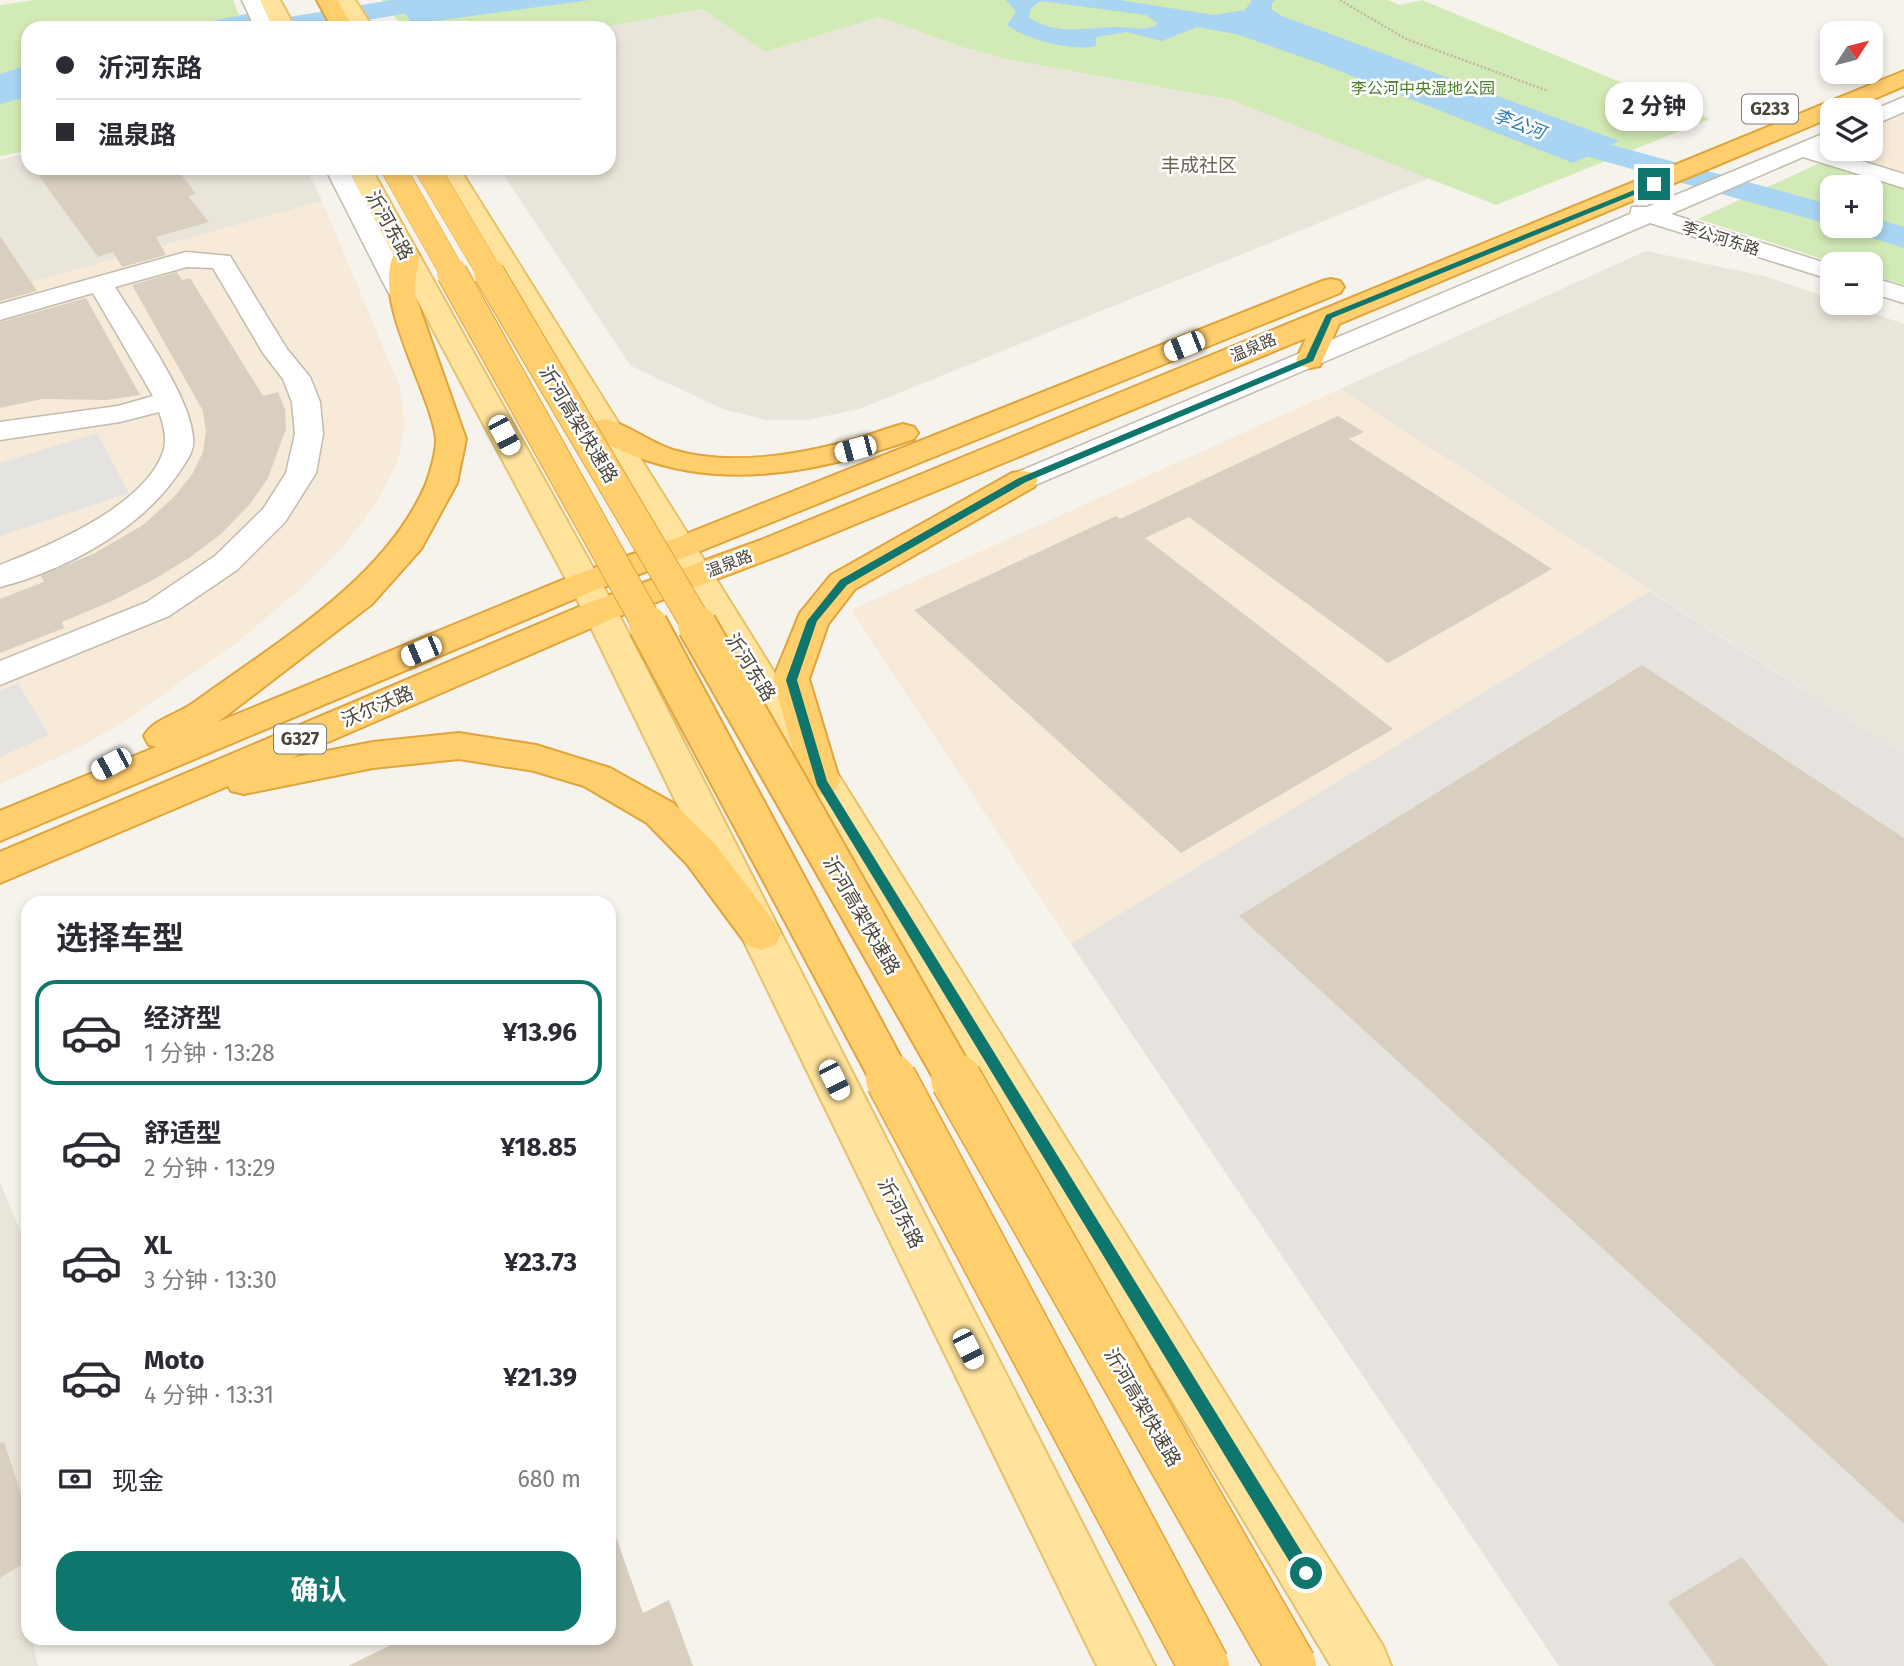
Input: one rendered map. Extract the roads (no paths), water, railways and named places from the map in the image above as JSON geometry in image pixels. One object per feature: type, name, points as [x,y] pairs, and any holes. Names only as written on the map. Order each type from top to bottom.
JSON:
[{"type":"highway","points":[[327,0],[339,21]]},
{"type":"highway","name":"温泉路","points":[[1860,98],[1904,78]]},
{"type":"highway","name":"温泉路","points":[[686,562],[772,547],[1328,316],[1631,199],[1716,159],[1820,116]]},
{"type":"highway","name":"沂河高架快速路","points":[[397,175],[611,555],[1205,1666]]},
{"type":"highway","name":"沂河高架快速路","points":[[431,175],[650,543],[1291,1666]]},
{"type":"highway","name":"温泉路","points":[[1504,217],[1631,199]]},
{"type":"highway","points":[[0,825],[201,716],[360,596],[410,542],[442,483],[451,439],[401,292],[406,255]]},
{"type":"highway","name":"温泉路","points":[[592,597],[686,562],[828,488],[1350,279]]},
{"type":"highway","points":[[1310,360],[1328,316]]},
{"type":"highway","points":[[605,428],[638,447],[688,462],[723,464],[808,461],[879,443],[971,408],[1081,387]]},
{"type":"highway","points":[[828,488],[879,443]]},
{"type":"highway","points":[[772,547],[853,531],[1023,480]]},
{"type":"highway","points":[[821,782],[791,680],[812,621],[844,582],[1023,480]]},
{"type":"highway","name":"沃尔沃路","points":[[0,825],[592,597]]},
{"type":"highway","name":"沃尔沃路","points":[[0,868],[166,797],[592,597]]},
{"type":"highway","points":[[166,797],[373,755],[459,746],[536,758],[597,777],[660,813],[701,854],[761,934]]},
{"type":"main road","points":[[270,0],[280,21]]},
{"type":"main road","points":[[345,0],[358,21]]},
{"type":"main road","name":"沂河东路","points":[[363,175],[592,597],[1127,1666]]},
{"type":"main road","name":"沂河东路","points":[[451,175],[1363,1666]]},
{"type":"main road","points":[[431,380],[504,435]]},
{"type":"street","points":[[252,0],[262,21]]},
{"type":"street","points":[[1023,480],[1310,360],[1631,199],[1754,171],[1820,142]]},
{"type":"street","points":[[1803,150],[1904,181]]},
{"type":"street","points":[[341,175],[401,292]]},
{"type":"street","name":"李公河东路","points":[[1631,199],[1820,269]]},
{"type":"street","points":[[0,312],[186,258],[220,261],[276,353],[296,377],[306,402],[309,434],[301,472],[274,515],[226,563],[158,609],[0,674]]},
{"type":"street","points":[[0,430],[120,414],[169,400],[100,284]]},
{"type":"street","points":[[1883,289],[1904,295]]},
{"type":"lane","points":[[0,577],[46,558],[98,531],[139,503],[163,477],[179,448],[177,420],[169,400]]},
{"type":"water","points":[[396,0],[590,0],[434,21],[410,21]]},
{"type":"water","points":[[1006,0],[1120,0],[1214,15],[1245,10],[1252,0],[1276,0],[1272,3],[1272,10],[1282,16],[1619,141],[1573,163],[1319,63],[1236,34],[1197,27],[1162,41],[1127,32],[1096,37],[1096,46],[1063,46],[1025,35],[1007,25],[1016,12]],"holes":[[[1041,1],[1146,15],[1158,24],[1145,28],[1063,29],[1040,24],[1029,18],[1031,8]]]},
{"type":"water","points":[[261,11],[265,21],[213,21]]},
{"type":"water","points":[[21,67],[21,99],[0,104],[0,74]]},
{"type":"waterway","name":"李公河","points":[[313,21],[440,0]]},
{"type":"waterway","name":"李公河","points":[[1534,129],[1568,142],[1820,212]]},
{"type":"waterway","name":"李公河","points":[[1883,231],[1904,238]]},
{"type":"district","name":"丰成社区","points":[[1199,165]]},
{"type":"park label","name":"李公河中央湿地公园","points":[[1423,88]]}]
